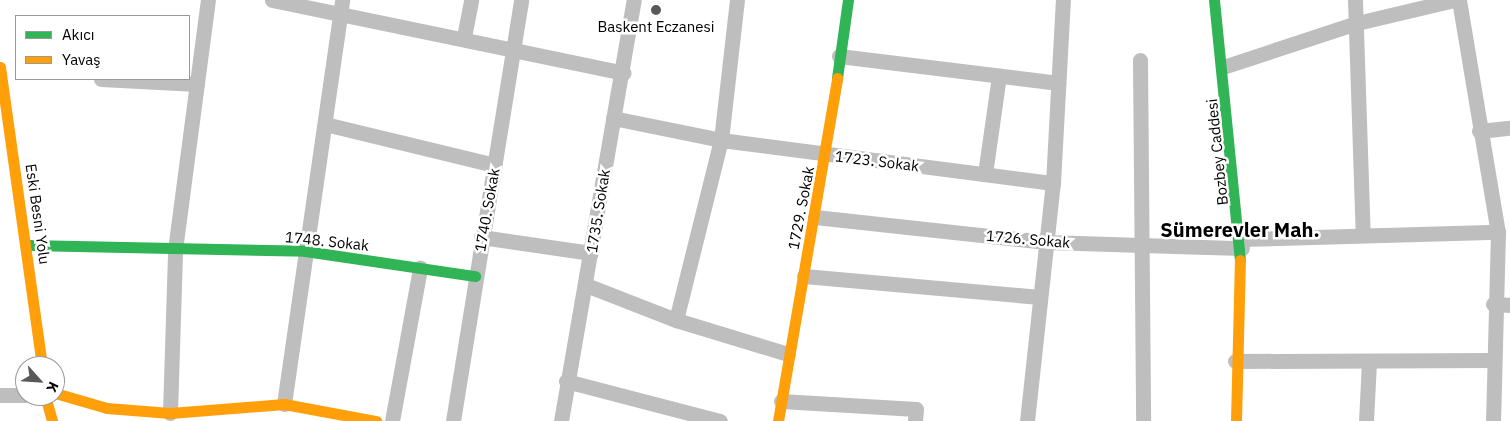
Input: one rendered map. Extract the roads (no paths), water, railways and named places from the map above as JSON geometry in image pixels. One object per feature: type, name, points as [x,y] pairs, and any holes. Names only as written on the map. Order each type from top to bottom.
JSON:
[{"type":"street","points":[[170,413],[175,250],[208,0]]},
{"type":"street","points":[[272,0],[341,6],[513,49],[624,73]]},
{"type":"street","points":[[464,37],[471,0]]},
{"type":"street","name":"1740. Sokak","points":[[453,421],[481,237],[495,165],[521,0]]},
{"type":"street","name":"1735. Sokak","points":[[561,421],[566,380],[586,284],[614,118],[624,73],[634,0]]},
{"type":"street","points":[[676,320],[721,140],[737,0]]},
{"type":"street","name":"1729. Sokak","points":[[778,421],[788,354],[826,156],[845,0]]},
{"type":"street","points":[[1027,421],[1040,296],[1048,242],[1063,0]]},
{"type":"street","name":"Bozbey Caddesi","points":[[1214,0],[1223,67],[1241,243],[1235,361],[1236,421]]},
{"type":"street","points":[[1355,0],[1363,235]]},
{"type":"street","points":[[1223,67],[1357,23],[1454,0]]},
{"type":"street","points":[[1458,0],[1479,131],[1498,232],[1493,304],[1493,421]]},
{"type":"street","points":[[284,404],[341,6]]},
{"type":"street","points":[[839,56],[1058,83]]},
{"type":"street","points":[[1140,60],[1144,246],[1143,421]]},
{"type":"street","name":"Eski Besni Yolu","points":[[6,71],[41,356]]},
{"type":"street","points":[[985,174],[1000,76]]},
{"type":"street","points":[[119,80],[197,84]]},
{"type":"street","name":"1723. Sokak","points":[[614,118],[721,140],[826,156],[1053,183]]},
{"type":"street","points":[[325,124],[495,165]]},
{"type":"street","points":[[1479,131],[1510,128]]},
{"type":"street","name":"1726. Sokak","points":[[815,217],[1048,242],[1144,246],[1241,243],[1363,235],[1498,232]]},
{"type":"street","points":[[481,237],[591,253]]},
{"type":"street","name":"1748. Sokak","points":[[28,245],[175,250],[305,251],[475,276]]},
{"type":"street","points":[[392,421],[420,268]]},
{"type":"street","points":[[804,276],[1040,296]]},
{"type":"street","points":[[586,284],[676,320],[788,354]]},
{"type":"street","points":[[1493,304],[1510,305]]},
{"type":"street","points":[[1235,361],[1494,360]]},
{"type":"street","points":[[1366,421],[1369,361]]},
{"type":"street","points":[[566,380],[720,421]]},
{"type":"street","points":[[0,396],[15,396]]},
{"type":"street","points":[[65,396],[107,408],[170,413],[284,404],[376,421]]},
{"type":"street","points":[[781,401],[915,415]]},
{"type":"street","points":[[48,406],[52,421]]},
{"type":"place","name":"Baskent Eczanesi","points":[[656,10]]},
{"type":"district","name":"Sümerevler Mah.","points":[[1240,229]]}]
